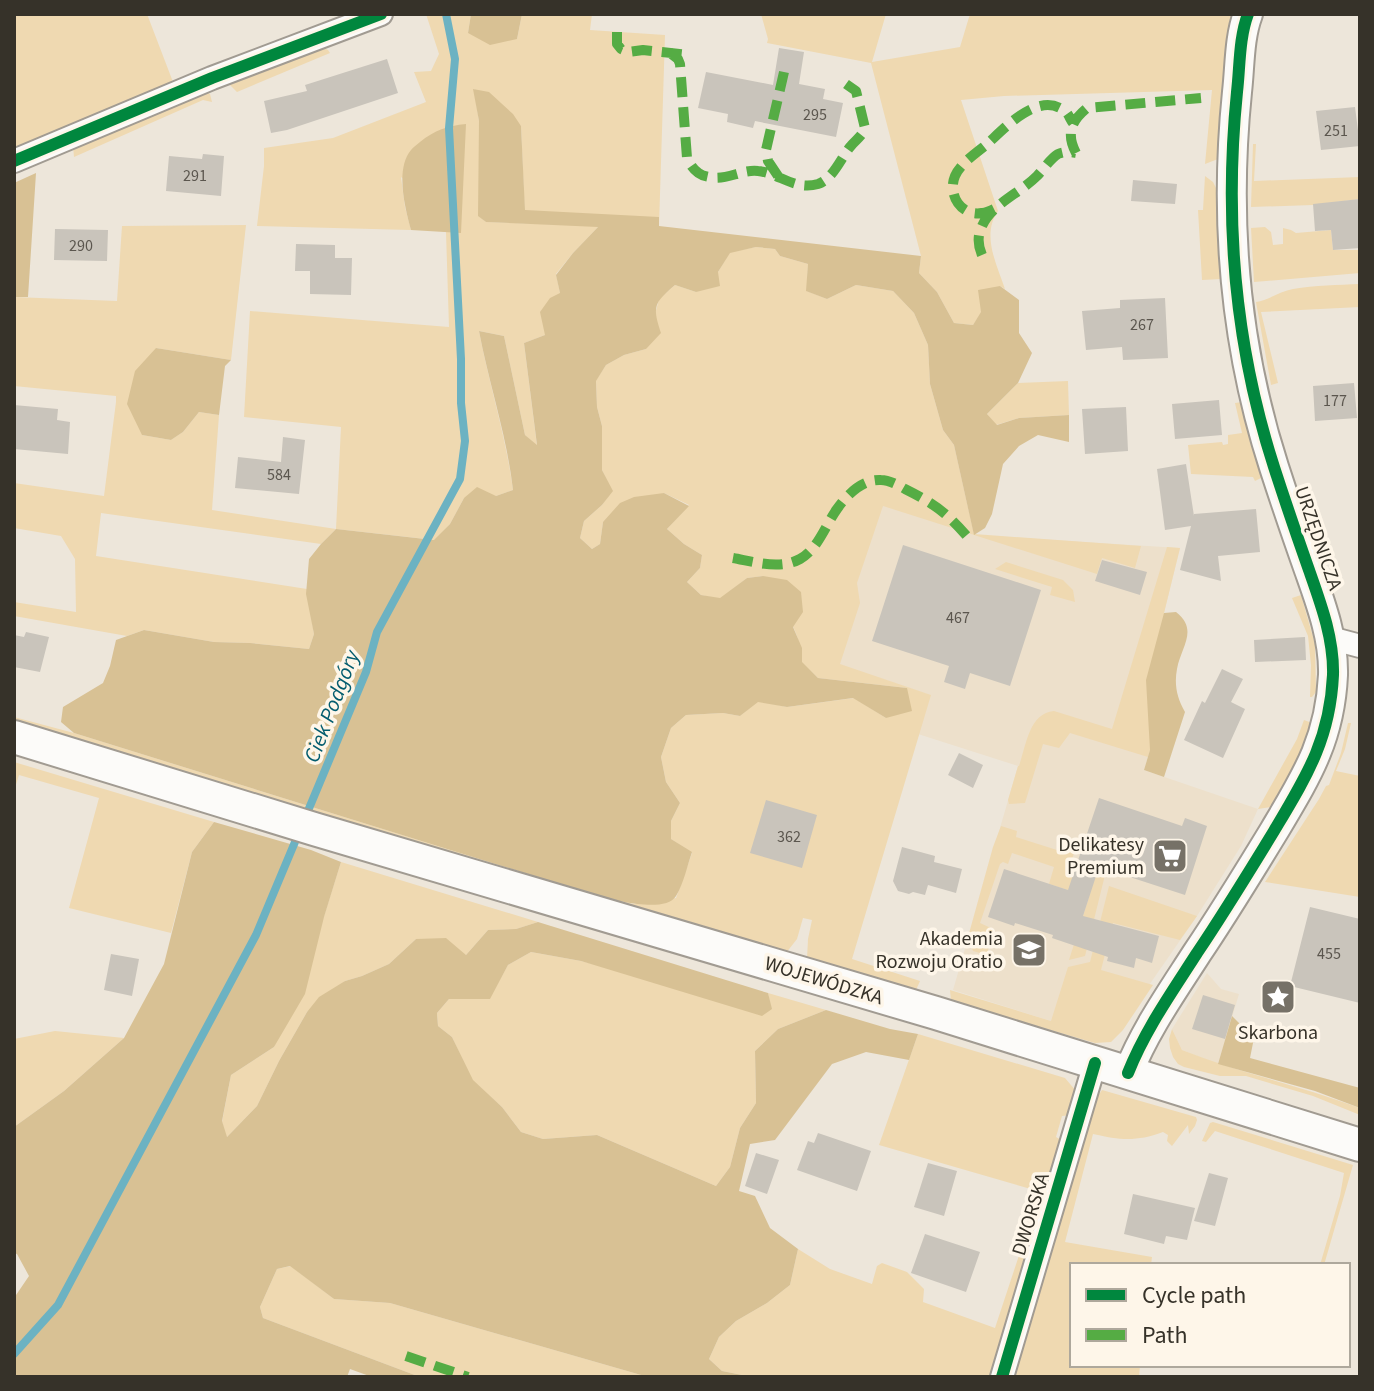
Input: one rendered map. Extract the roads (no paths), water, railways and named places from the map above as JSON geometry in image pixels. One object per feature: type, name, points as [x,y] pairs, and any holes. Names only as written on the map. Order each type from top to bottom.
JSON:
[{"type":"main road","name":"WOJEWÓDZKA","points":[[14,737],[907,1005],[1360,1145]]},
{"type":"street","points":[[14,161],[212,78],[381,14]]},
{"type":"street","name":"URZĘDNICZA","points":[[1128,1073],[1137,1049],[1160,1009],[1236,894],[1307,775],[1324,737],[1330,705],[1333,673],[1330,638],[1258,413],[1235,288],[1233,146],[1241,49],[1248,14]]},
{"type":"street","points":[[1330,638],[1360,646]]},
{"type":"street","name":"DWORSKA","points":[[1002,1377],[1095,1063]]},
{"type":"waterway","name":"Ciek Podgóry","points":[[305,818],[366,672],[377,632],[460,479],[465,441],[449,128],[455,59],[446,14]]},
{"type":"waterway","name":"Ciek Podgóry","points":[[14,1354],[58,1305],[256,935],[300,830]]},
{"type":"place","name":"Delikatesy Premium","points":[[1170,856]]},
{"type":"place","name":"Akademia Rozwoju Oratio","points":[[1029,950]]},
{"type":"place","name":"Skarbona","points":[[1278,997]]}]
